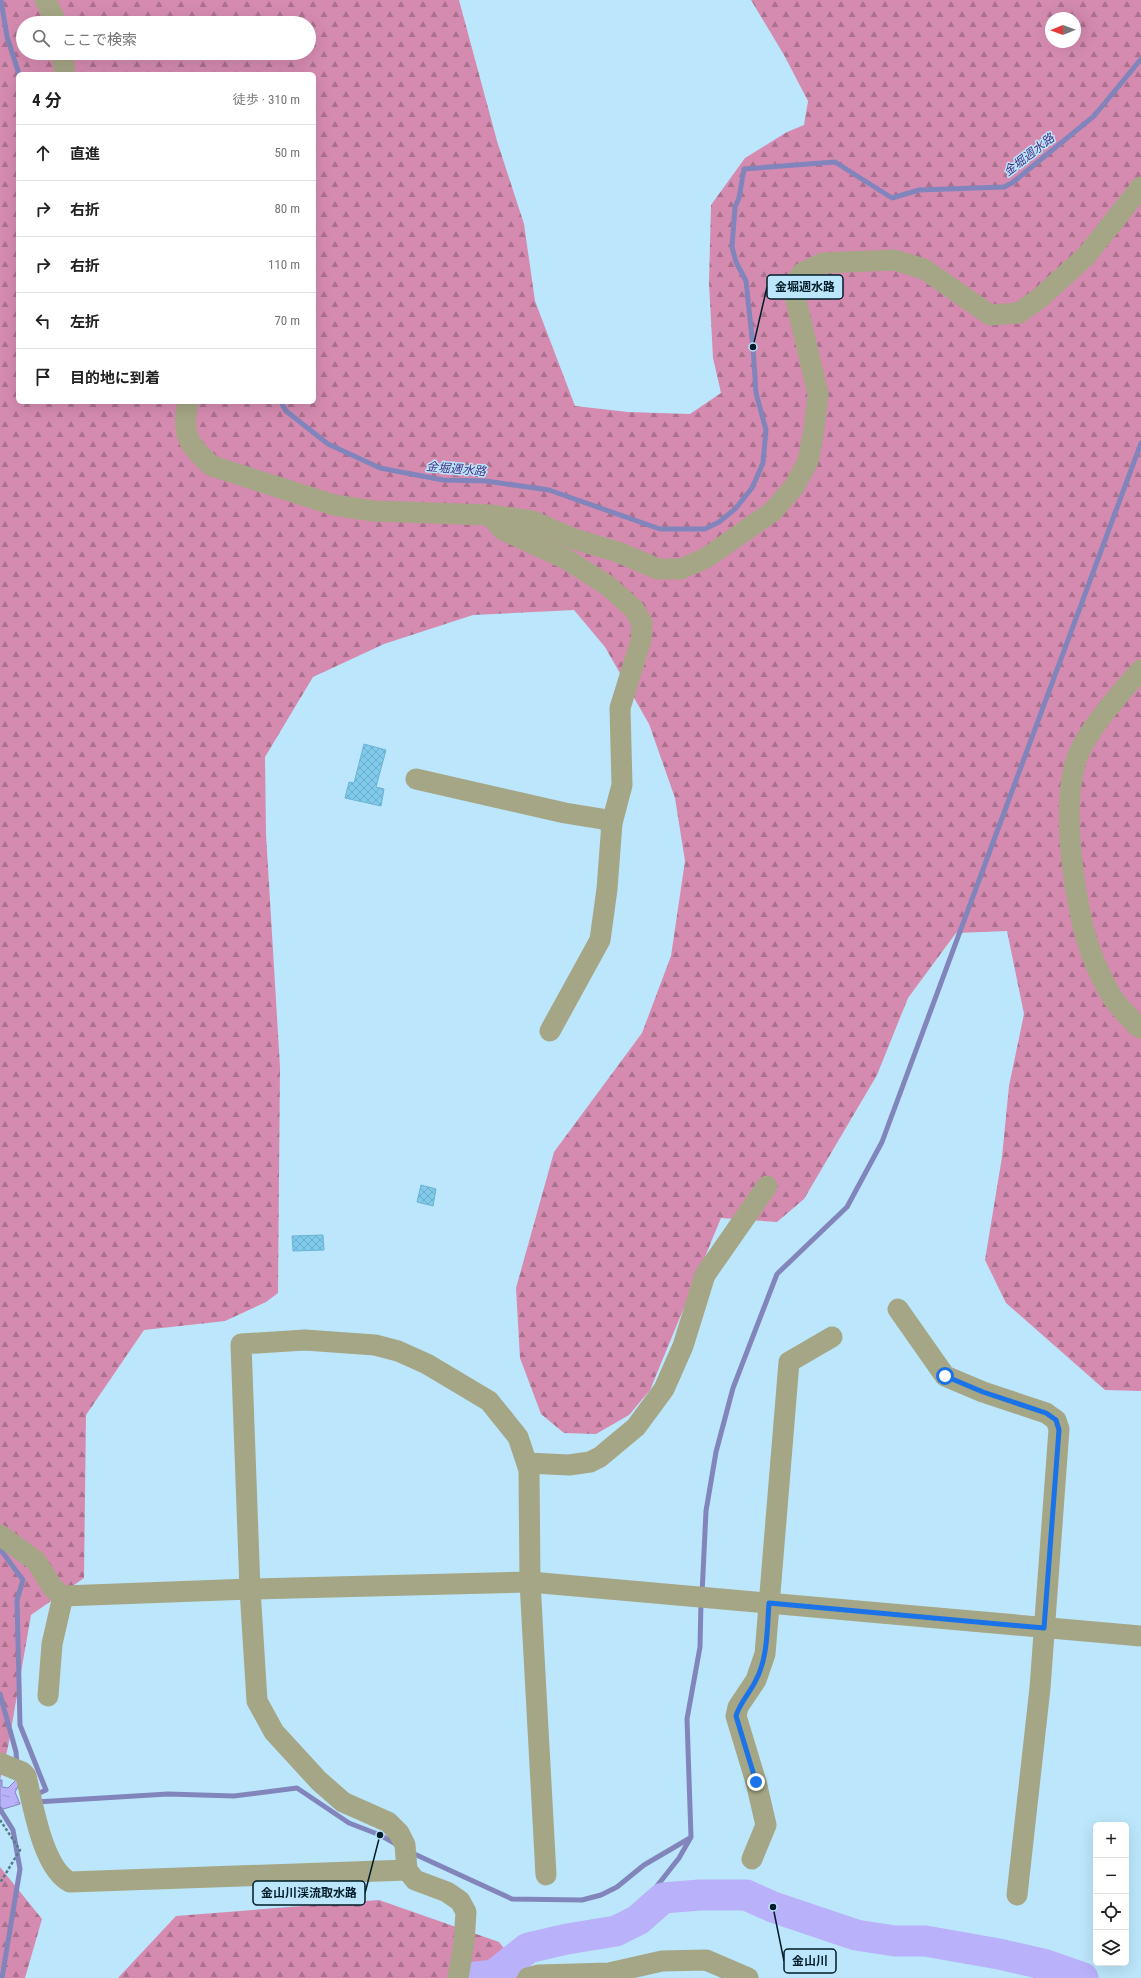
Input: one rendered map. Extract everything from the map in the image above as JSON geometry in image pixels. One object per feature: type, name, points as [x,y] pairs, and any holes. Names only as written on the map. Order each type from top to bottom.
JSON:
[{"type":"street","points":[[44,0],[53,16]]},
{"type":"street","points":[[63,60],[65,72]]},
{"type":"street","points":[[188,404],[184,430],[196,452],[212,466],[334,505],[374,511],[490,515],[532,521],[574,539],[618,552],[658,569],[681,569],[706,558],[772,512],[794,487],[808,461],[814,429],[818,394],[794,292],[797,280],[802,273],[823,264],[894,260],[924,268],[990,315],[1019,313],[1041,297],[1086,256],[1141,187]]},
{"type":"street","points":[[490,515],[503,530],[566,560],[607,585],[634,609],[642,623],[641,640],[620,708],[622,785],[612,823],[607,889],[600,940],[550,1031]]},
{"type":"street","points":[[1141,670],[1106,712],[1078,755],[1073,777],[1070,805],[1072,854],[1082,920],[1094,956],[1112,995],[1136,1025],[1141,1028]]},
{"type":"street","points":[[416,779],[565,813],[602,819],[612,823]]},
{"type":"street","points":[[527,1463],[569,1465],[590,1462],[600,1457],[636,1427],[664,1389],[683,1346],[705,1275],[767,1186]]},
{"type":"street","points":[[898,1309],[945,1376],[983,1392],[1046,1413],[1056,1420],[1059,1430],[1040,1688],[1017,1895]]},
{"type":"street","points":[[752,1859],[766,1825],[756,1782],[736,1716],[738,1707],[756,1680],[765,1654],[789,1362],[832,1337]]},
{"type":"street","points":[[458,1978],[464,1943],[466,1912],[460,1901],[447,1892],[415,1880],[407,1870],[405,1845],[399,1833],[388,1822],[343,1802],[319,1781],[271,1726],[257,1701],[250,1589],[241,1344],[305,1340],[375,1345],[398,1351],[427,1364],[489,1401],[518,1437],[529,1470],[530,1582],[546,1876]]},
{"type":"street","points":[[0,1535],[36,1561],[53,1588],[63,1596],[250,1589],[530,1582],[1141,1636]]},
{"type":"street","points":[[48,1696],[52,1644],[63,1596]]},
{"type":"street","points":[[0,1763],[22,1772],[26,1776],[46,1852],[55,1870],[63,1879],[70,1882],[407,1870]]},
{"type":"street","points":[[528,1978],[539,1975],[609,1972],[662,1961],[706,1960],[748,1978]]},
{"type":"path","points":[[0,1820],[20,1850],[0,1883]]},
{"type":"green space","points":[[0,0],[459,0],[497,141],[524,224],[535,301],[575,406],[628,412],[690,414],[721,393],[713,358],[709,283],[711,205],[745,158],[787,132],[804,125],[808,101],[784,55],[751,0],[1141,0],[1141,1391],[1105,1390],[1006,1303],[985,1260],[1002,1157],[1009,1086],[1024,1014],[1007,931],[956,933],[908,998],[877,1075],[804,1199],[777,1222],[721,1218],[650,1390],[629,1415],[596,1434],[564,1433],[541,1414],[520,1358],[516,1288],[554,1152],[642,1033],[671,956],[685,861],[675,798],[649,724],[605,647],[574,610],[473,615],[384,644],[313,677],[265,757],[266,834],[280,1067],[278,1293],[266,1302],[225,1321],[144,1330],[86,1415],[84,1578],[31,1615],[8,1747],[0,1780]]},
{"type":"green space","points":[[0,1867],[42,1919],[25,1978],[0,1978]]},
{"type":"green space","points":[[379,1900],[499,1942],[528,1978],[118,1978],[176,1916]]},
{"type":"water","points":[[17,1779],[21,1781],[15,1792],[20,1804],[0,1810],[0,1780],[2,1780],[2,1787],[8,1788]]},
{"type":"building","points":[[364,744],[386,750],[376,787],[384,789],[381,806],[345,798],[349,782],[354,783]]},
{"type":"building","points":[[421,1185],[436,1189],[433,1206],[417,1202]]},
{"type":"building","points":[[323,1235],[324,1250],[293,1251],[292,1236]]},
{"type":"waterway","name":"金堀週水路","points":[[1,0],[7,37],[18,72]]},
{"type":"waterway","name":"金堀週水路","points":[[282,404],[286,411],[328,444],[380,468],[443,480],[486,481],[549,490],[660,529],[705,529],[719,522],[735,509],[752,488],[763,463],[766,430],[756,393],[746,281],[736,262],[732,247],[735,207],[739,198],[744,169],[835,162],[892,198],[919,190],[1004,187],[1012,183],[1094,116],[1141,59]]},
{"type":"waterway","points":[[702,1594],[706,1511],[716,1452],[733,1388],[777,1274],[847,1207],[882,1142],[1141,443]]},
{"type":"waterway","points":[[0,1549],[23,1580],[17,1600],[20,1725],[46,1790],[35,1795]]},
{"type":"waterway","points":[[649,1910],[657,1886],[679,1858],[691,1837],[687,1719],[700,1647],[701,1602]]},
{"type":"waterway","points":[[0,1694],[16,1752],[17,1765]]},
{"type":"waterway","points":[[36,1802],[168,1794],[234,1796],[297,1788],[349,1823],[380,1835],[396,1844]]},
{"type":"waterway","points":[[0,1809],[13,1830],[20,1869],[2,1978]]},
{"type":"waterway","points":[[410,1852],[512,1899],[582,1900],[601,1895],[617,1887],[644,1865],[690,1838]]},
{"type":"waterway","points":[[468,1978],[494,1975],[528,1948],[567,1939],[616,1931],[638,1920],[663,1898],[700,1895],[746,1895],[773,1907],[856,1935],[895,1941],[925,1941],[999,1954],[1043,1964],[1083,1978]]},
{"type":"place","name":"金堀週水路","points":[[753,347]]},
{"type":"place","name":"金山川渓流取水路","points":[[380,1835]]},
{"type":"place","name":"金山川","points":[[773,1907]]},
{"type":"route","points":[[756,1782],[736,1716],[738,1707],[756,1680],[765,1654],[769,1603],[1044,1628],[1059,1430],[1056,1420],[1046,1413],[983,1392],[945,1376]]}]
